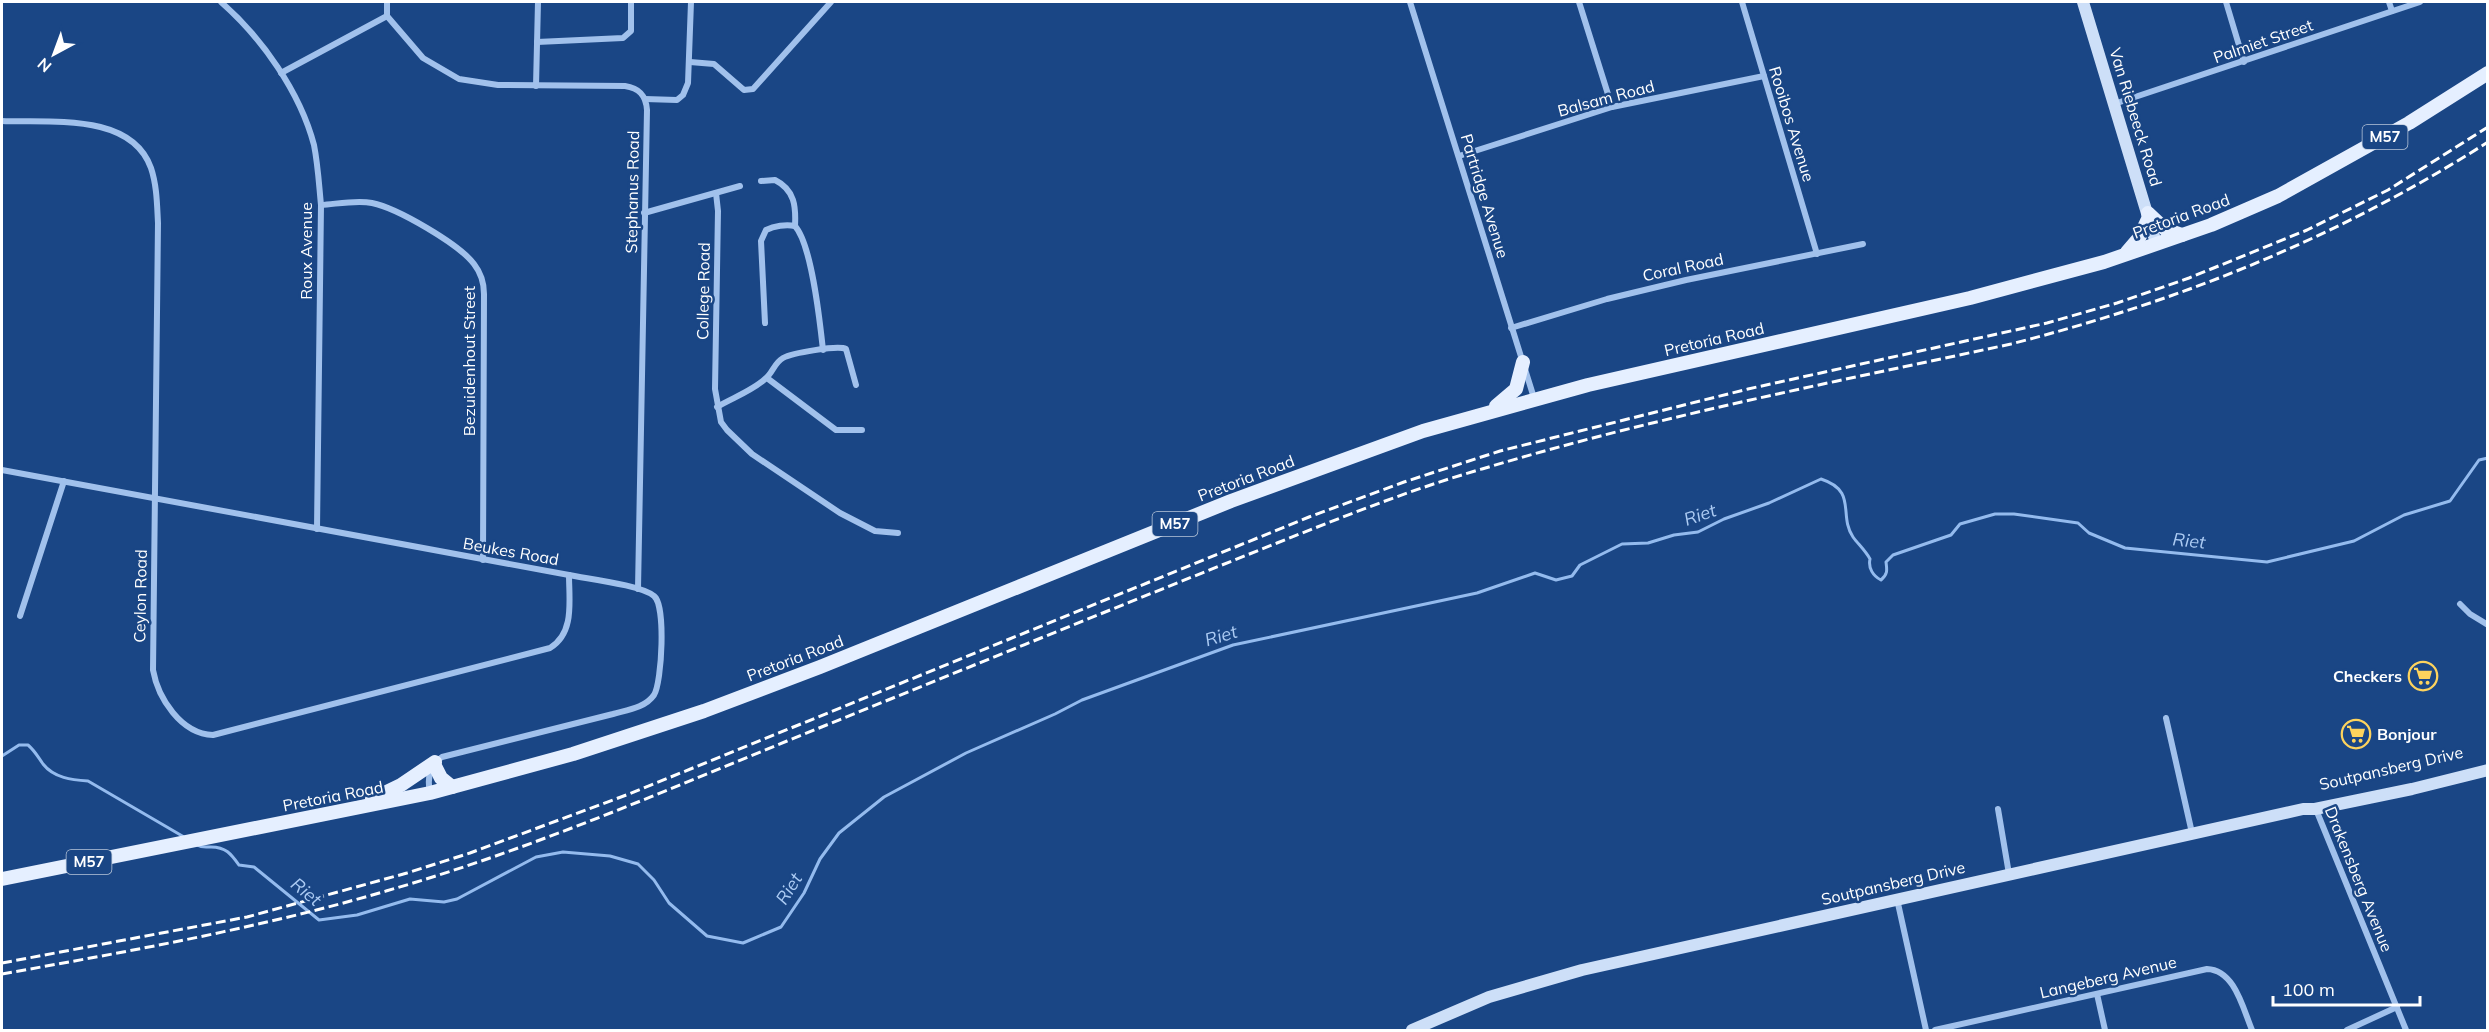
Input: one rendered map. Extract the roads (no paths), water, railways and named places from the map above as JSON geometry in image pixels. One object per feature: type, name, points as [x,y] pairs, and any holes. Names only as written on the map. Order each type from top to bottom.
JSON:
[{"type":"main road","name":"Pretoria Road","points":[[2,879],[430,793],[573,754],[704,711],[1231,501],[1361,452],[1534,398],[1970,298],[2125,254],[2211,225],[2278,196],[2400,129],[2487,73]]},
{"type":"main road","points":[[2125,254],[2139,238],[2149,215],[2165,228],[2182,235]]},
{"type":"main road","points":[[1489,411],[1516,389],[1523,363]]},
{"type":"main road","points":[[357,807],[401,785],[435,763],[441,778],[452,788]]},
{"type":"street","name":"Roux Avenue","points":[[221,2],[246,27],[281,73],[300,109],[313,143],[321,205],[317,529]]},
{"type":"street","points":[[387,2],[387,16],[423,58],[447,74],[477,83],[625,86],[635,88],[645,99],[672,100],[680,98],[688,83],[691,2]]},
{"type":"street","points":[[537,86],[538,2]]},
{"type":"street","points":[[537,42],[623,38],[631,31],[631,2]]},
{"type":"street","points":[[690,62],[714,64],[744,90],[753,89],[831,2]]},
{"type":"street","name":"Partridge Avenue","points":[[1410,2],[1534,398]]},
{"type":"street","points":[[1580,2],[1612,107]]},
{"type":"street","name":"Rooibos Avenue","points":[[1742,2],[1817,254]]},
{"type":"street","name":"Van Riebeeck Road","points":[[2083,2],[2156,243]]},
{"type":"street","points":[[2226,2],[2244,62]]},
{"type":"street","points":[[2389,2],[2392,10]]},
{"type":"street","name":"Palmiet Street","points":[[2114,104],[2420,2]]},
{"type":"street","points":[[281,73],[387,16]]},
{"type":"street","name":"Balsam Road","points":[[1459,156],[1612,107],[1764,76]]},
{"type":"street","name":"Stephanus Road","points":[[638,589],[647,110],[645,99]]},
{"type":"street","name":"Ceylon Road","points":[[2,121],[78,123],[106,128],[134,143],[141,150],[151,168],[156,193],[158,224],[154,678],[177,718],[195,732],[204,735],[224,732],[550,648],[563,637],[566,629],[569,575]]},
{"type":"street","points":[[760,181],[775,180],[788,190],[796,206],[795,226],[801,235],[811,273],[823,350]]},
{"type":"street","points":[[644,213],[740,186]]},
{"type":"street","name":"College Road","points":[[716,193],[718,211],[715,389],[717,407]]},
{"type":"street","name":"Bezuidenhout Street","points":[[321,205],[362,202],[384,207],[454,245],[478,270],[484,285],[483,560]]},
{"type":"street","points":[[765,323],[761,241],[765,230],[795,226]]},
{"type":"street","name":"Coral Road","points":[[1511,328],[1663,285],[1863,244]]},
{"type":"street","points":[[856,385],[846,349],[841,347],[787,356],[776,364],[767,378],[717,407],[727,430],[765,464],[863,526],[887,534],[898,533]]},
{"type":"street","points":[[767,378],[836,430],[862,430]]},
{"type":"street","name":"Beukes Road","points":[[2,470],[569,575],[638,589],[652,594],[659,603],[660,680],[650,700],[636,708],[457,752],[442,757],[435,763]]},
{"type":"street","points":[[20,616],[64,481]]},
{"type":"street","points":[[2460,604],[2487,625]]},
{"type":"street","points":[[2166,718],[2192,833]]},
{"type":"street","name":"Soutpansberg Drive","points":[[1412,1030],[1525,985],[1582,969],[2311,807],[2487,762]]},
{"type":"street","points":[[430,793],[429,776],[435,763]]},
{"type":"street","name":"Soutpansberg Drive","points":[[2311,807],[2412,789],[2487,770]]},
{"type":"street","name":"Drakensberg Avenue","points":[[2311,807],[2406,1030]]},
{"type":"street","points":[[1998,809],[2009,874]]},
{"type":"street","points":[[1897,899],[1926,1030]]},
{"type":"street","name":"Langeberg Avenue","points":[[1935,1030],[2199,969],[2213,969],[2229,979],[2252,1030]]},
{"type":"street","points":[[2097,994],[2105,1030]]},
{"type":"street","name":"Soutpansberg Drive","points":[[1428,1030],[1488,1002],[1493,997]]},
{"type":"street","points":[[2347,1030],[2397,1007]]},
{"type":"waterway","name":"Riet","points":[[197,845],[221,848],[231,854],[239,865],[254,867],[319,920],[357,915],[410,899],[444,902],[457,899],[536,857],[563,852],[610,856],[638,864],[654,880],[669,903],[707,936],[743,943],[781,927],[804,893],[820,859],[839,833],[884,797],[966,753],[1082,700],[1233,645],[1477,593],[1535,573],[1556,580],[1572,576],[1580,565],[1622,544],[1648,543],[1674,535],[1698,532],[1821,479],[1840,490],[1849,529],[1870,559],[1872,571],[1881,580],[1885,576],[1886,562],[1893,555],[1951,535],[1960,524],[1995,514],[2014,514],[2078,523],[2089,533],[2125,548],[2267,562],[2354,541],[2404,515],[2450,501],[2479,460],[2488,458]]},
{"type":"waterway","name":"Riet","points":[[2,756],[19,745],[28,745],[52,772],[70,779],[88,781],[184,837]]},
{"type":"railway","points":[[2,963],[247,917],[407,873],[470,853],[629,794],[1309,517],[1404,482],[1500,451],[1748,389],[2047,323],[2117,303],[2189,278],[2307,230],[2388,190],[2488,127]]},
{"type":"railway","points":[[2,974],[147,947],[291,916],[386,891],[488,859],[638,802],[1093,617],[1404,494],[1547,450],[1613,433],[2011,344],[2075,327],[2198,286],[2257,263],[2374,208],[2488,142]]},
{"type":"place","name":"Checkers","points":[[2423,676]]},
{"type":"place","name":"Bonjour","points":[[2356,734]]}]
